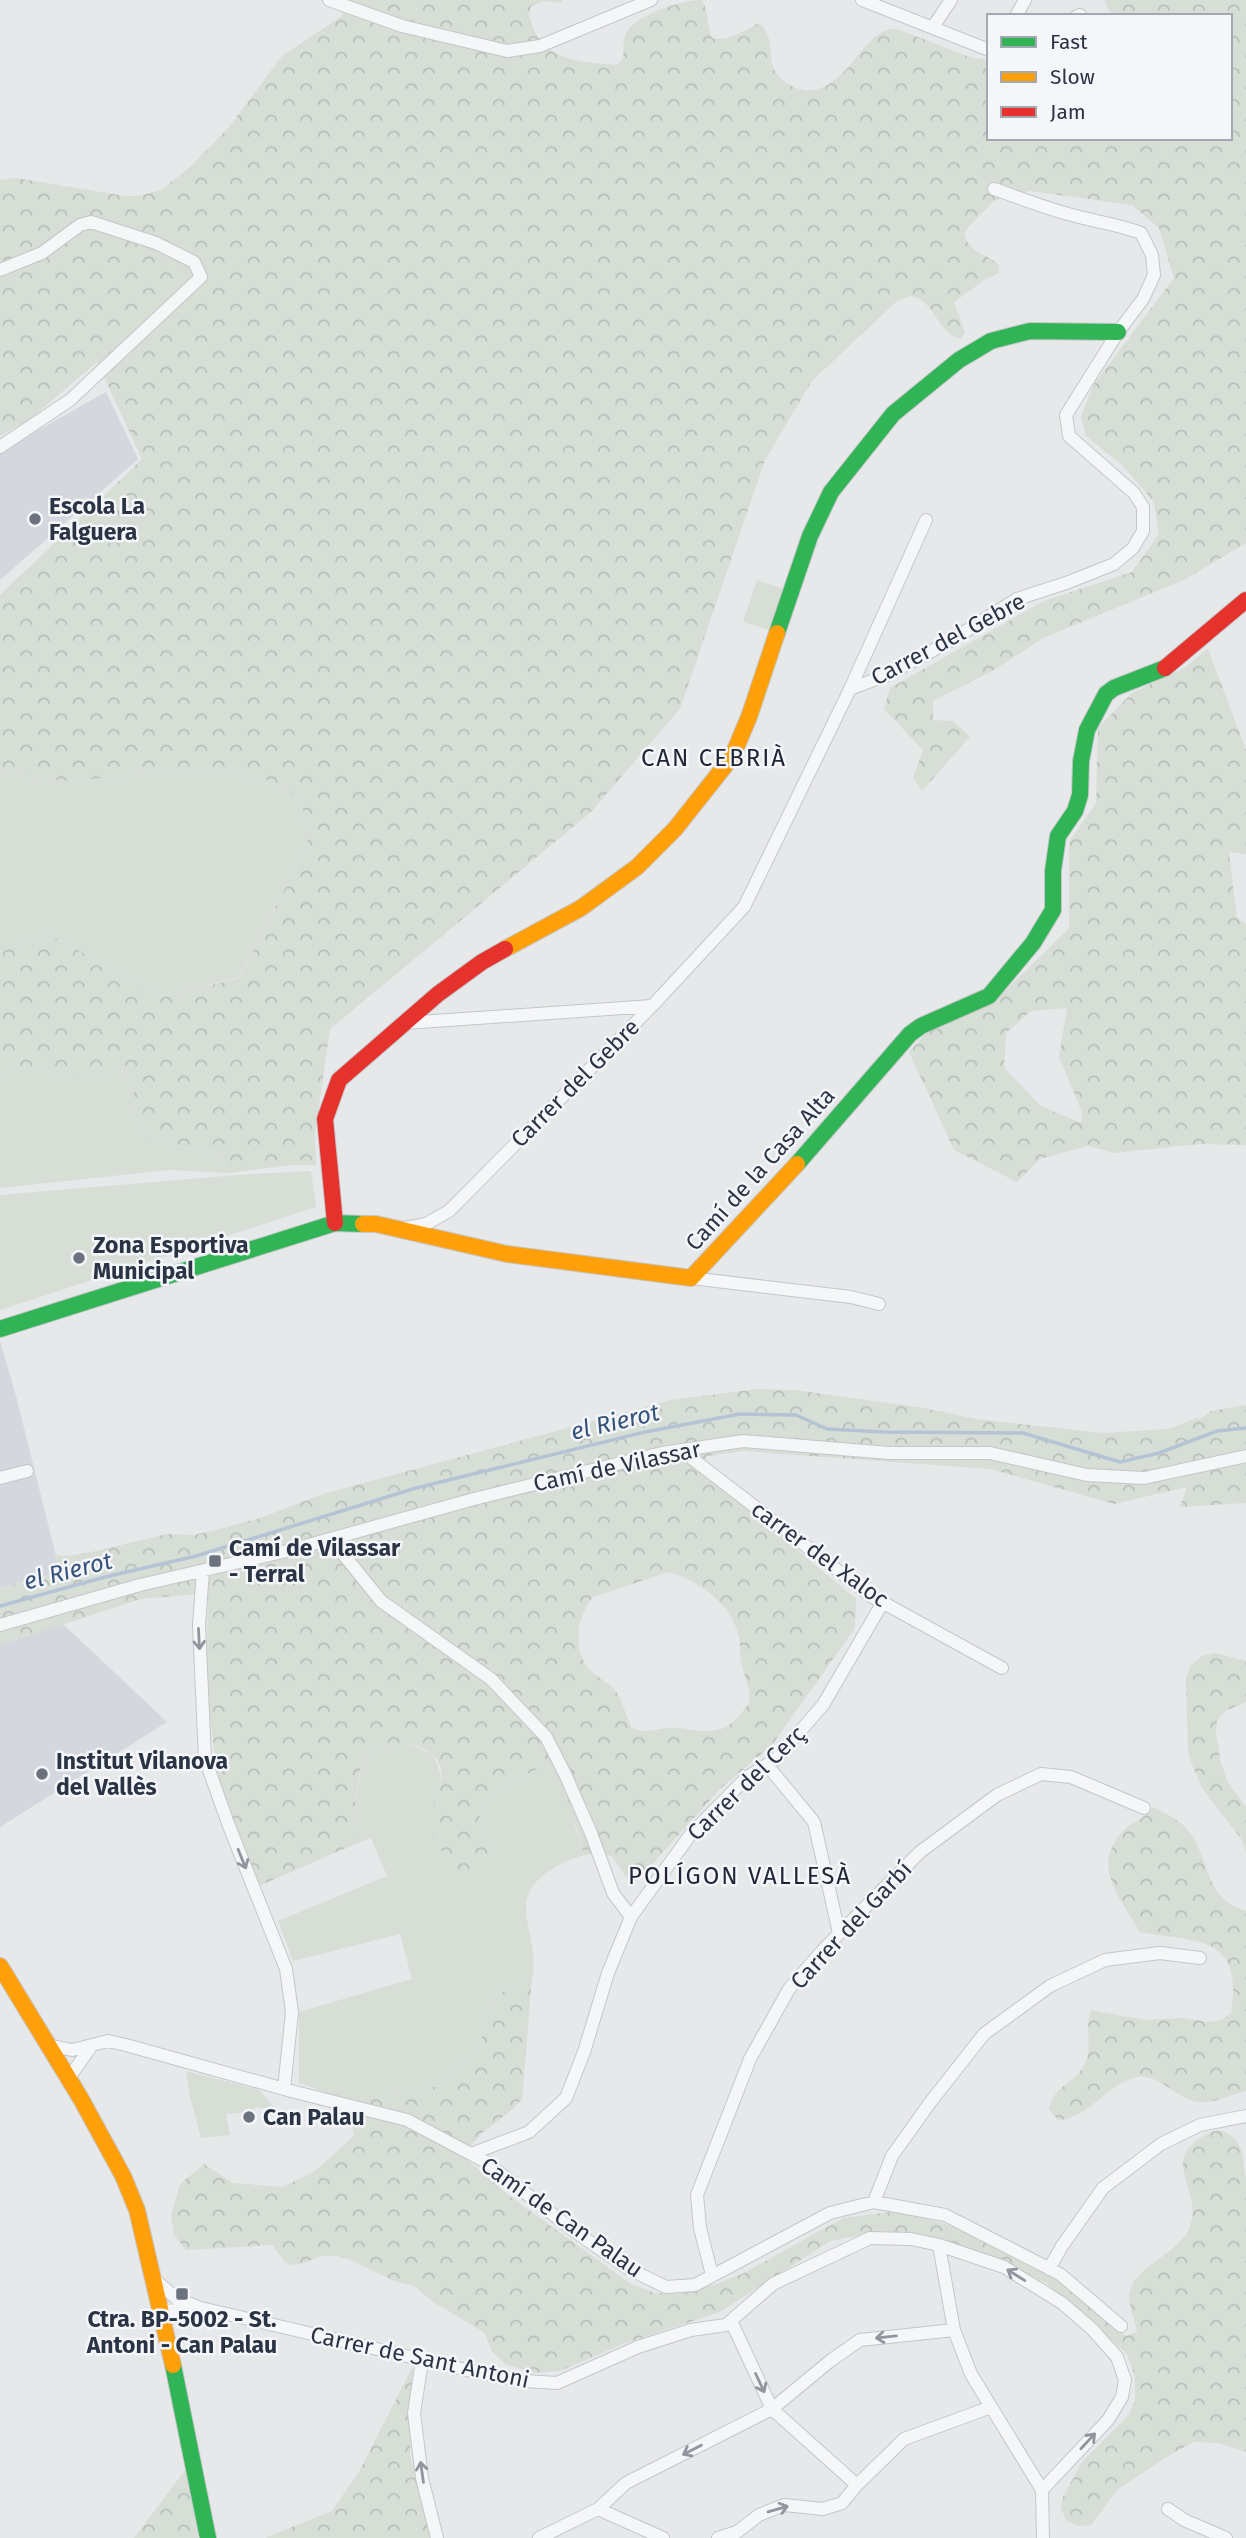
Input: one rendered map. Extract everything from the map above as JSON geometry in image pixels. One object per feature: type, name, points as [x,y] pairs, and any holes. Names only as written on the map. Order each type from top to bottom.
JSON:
[{"type":"street","points":[[329,0],[402,26],[507,51],[540,46],[651,0]]},
{"type":"street","points":[[862,0],[987,49]]},
{"type":"street","points":[[933,27],[951,0]]},
{"type":"street","name":"Carrer del Gebre","points":[[850,689],[887,675],[950,641],[1017,599],[1114,564],[1133,548],[1143,531],[1143,507],[1134,493],[1069,436],[1066,415],[1118,332],[1143,299],[1154,275],[1152,255],[1141,233],[1117,224],[1038,206],[994,189]]},
{"type":"street","points":[[0,270],[42,253],[80,225],[91,222],[156,243],[194,262],[201,277],[70,400],[0,447]]},
{"type":"street","points":[[335,1223],[325,1119],[339,1080],[438,994],[482,962],[581,908],[637,867],[682,819],[732,757],[749,717],[810,536],[831,492],[893,414],[959,360],[991,341],[1030,331],[1118,332]]},
{"type":"street","name":"Carrer del Gebre","points":[[398,1229],[426,1224],[449,1211],[652,1006],[744,907],[850,689],[926,520]]},
{"type":"street","name":"Camí de la Casa Alta","points":[[0,1329],[335,1223],[376,1224],[507,1254],[691,1278],[812,1147],[910,1034],[920,1026],[989,996],[1000,984],[1033,943],[1053,911],[1053,871],[1058,836],[1075,811],[1080,795],[1080,761],[1087,730],[1099,704],[1114,688],[1169,667],[1246,600]]},
{"type":"street","points":[[405,1023],[652,1006]]},
{"type":"street","points":[[691,1278],[851,1297],[879,1304]]},
{"type":"street","name":"Camí de Vilassar","points":[[0,1625],[140,1585],[331,1539],[474,1499],[681,1450],[743,1441],[889,1452],[990,1453],[1087,1475],[1144,1478],[1246,1456]]},
{"type":"street","name":"carrer del Xaloc","points":[[681,1450],[871,1596],[1002,1668]]},
{"type":"street","points":[[0,1478],[27,1471]]},
{"type":"street","points":[[331,1539],[381,1601],[491,1679],[545,1737],[591,1833],[613,1893],[631,1917]]},
{"type":"street","points":[[202,1571],[199,1625],[205,1759],[286,1969],[292,2012],[288,2073],[284,2089]]},
{"type":"street","name":"Carrer del Cerç","points":[[471,2154],[529,2132],[566,2098],[584,2052],[608,1973],[631,1917],[690,1835],[747,1777],[776,1759],[823,1705],[883,1602]]},
{"type":"street","points":[[767,1765],[814,1822],[839,1933]]},
{"type":"street","name":"Carrer del Garbí","points":[[712,2275],[700,2228],[697,2195],[750,2059],[789,1989],[839,1933],[920,1852],[997,1795],[1041,1774],[1071,1777],[1144,1808]]},
{"type":"street","points":[[874,2202],[892,2156],[984,2034],[1050,1986],[1105,1960],[1160,1953],[1200,1958]]},
{"type":"street","points":[[0,1966],[69,2078],[131,2193],[168,2341],[208,2538]]},
{"type":"street","name":"Camí de Can Palau","points":[[48,2045],[72,2050],[108,2041],[407,2120],[486,2162],[574,2231],[629,2269],[666,2287],[695,2285],[830,2213],[874,2202],[945,2215],[1060,2274],[1121,2326]]},
{"type":"street","points":[[69,2078],[92,2045]]},
{"type":"street","points":[[1049,2269],[1103,2188],[1161,2144],[1200,2125],[1246,2116]]},
{"type":"street","name":"Carrer de Sant Antoni","points":[[153,2278],[177,2299],[201,2308],[422,2361],[525,2381],[557,2383],[638,2347],[691,2330],[726,2325],[774,2284],[870,2238],[911,2239],[939,2245],[1004,2267],[1062,2303],[1092,2329],[1116,2357],[1125,2380],[1122,2397],[1108,2420],[1042,2490]]},
{"type":"street","points":[[939,2245],[954,2330],[971,2374],[1042,2490],[1043,2538]]},
{"type":"street","points":[[160,2308],[170,2300],[177,2299]]},
{"type":"street","name":"Carrer de Sant Antoni","points":[[160,2308],[164,2311],[186,2311],[201,2308]]},
{"type":"street","points":[[168,2341],[172,2326],[186,2311]]},
{"type":"street","points":[[731,2321],[772,2409],[857,2485]]},
{"type":"street","points":[[539,2538],[598,2509],[626,2483],[772,2409],[860,2340],[954,2330]]},
{"type":"street","points":[[422,2361],[414,2413],[422,2478],[437,2538]]},
{"type":"street","points":[[718,2538],[737,2532],[759,2515],[784,2505],[823,2509],[842,2503],[904,2439],[991,2407]]},
{"type":"street","points":[[598,2509],[663,2538]]},
{"type":"street","points":[[1168,2509],[1184,2521],[1226,2538]]},
{"type":"shaded area","name":"Escola La Falguera","points":[[106,392],[138,459],[0,580],[0,452]]},
{"type":"shaded area","points":[[0,1341],[60,1572],[0,1588]]},
{"type":"shaded area","name":"Institut Vilanova del Vallès","points":[[63,1624],[167,1722],[0,1827],[0,1645]]},
{"type":"green space","points":[[345,0],[563,0],[561,3],[543,1],[531,6],[530,19],[542,42],[550,50],[570,59],[617,65],[622,60],[624,39],[631,26],[671,6],[701,0],[712,38],[724,39],[759,23],[769,39],[775,71],[792,86],[805,90],[826,86],[838,78],[876,36],[886,30],[897,29],[970,57],[987,60],[987,140],[1232,140],[1232,14],[1111,14],[1104,0],[1246,0],[1246,543],[1184,580],[1043,638],[994,670],[933,701],[933,720],[953,721],[970,737],[922,791],[913,778],[923,750],[884,709],[890,688],[1044,601],[1132,572],[1159,534],[1154,502],[1123,466],[1086,436],[1081,416],[1094,384],[1174,278],[1159,228],[1132,205],[1030,191],[994,201],[965,231],[969,244],[994,261],[999,266],[999,273],[954,302],[965,333],[960,339],[946,330],[925,304],[910,296],[896,302],[812,381],[765,460],[680,709],[590,813],[330,1029],[315,1134],[316,1165],[290,1165],[228,1173],[220,1156],[147,1138],[135,1116],[133,1078],[122,1071],[64,1077],[37,1068],[14,1069],[0,1076],[0,952],[49,934],[155,993],[168,996],[239,978],[308,844],[301,798],[265,779],[202,770],[68,781],[0,773],[0,595],[142,459],[97,362],[29,420],[0,436],[0,180],[16,178],[125,196],[138,196],[161,190],[189,168],[229,127],[282,56],[342,16]]},
{"type":"green space","points":[[757,580],[784,589],[769,630],[743,622]]},
{"type":"green space","points":[[1208,649],[1246,750],[1246,854],[1229,852],[1237,918],[1246,924],[1246,1145],[1200,1144],[1113,1153],[1088,1146],[1040,1159],[1017,1182],[954,1150],[909,1052],[933,1026],[1000,996],[1069,928],[1069,842],[1096,803],[1098,728],[1132,693],[1184,668]],"holes":[[[1067,1008],[1059,1057],[1082,1112],[1081,1123],[1041,1106],[1004,1068],[1006,1033],[1031,1011]]]},
{"type":"green space","points":[[202,770],[265,779],[301,798],[308,844],[239,977],[168,996],[155,993],[49,934],[0,952],[0,773],[68,781]]},
{"type":"green space","points":[[37,1068],[64,1077],[121,1071],[133,1078],[135,1116],[147,1138],[220,1156],[228,1173],[169,1170],[0,1188],[0,1076],[14,1069]]},
{"type":"green space","name":"Zona Esportiva Municipal","points":[[311,1171],[316,1207],[0,1310],[0,1195]]},
{"type":"green space","points":[[757,1389],[795,1390],[924,1408],[976,1419],[1103,1433],[1168,1429],[1197,1418],[1201,1419],[1211,1411],[1246,1405],[1246,1503],[1180,1507],[1187,1487],[1114,1504],[990,1469],[743,1451],[708,1456],[697,1466],[856,1599],[855,1628],[772,1745],[720,1789],[637,1881],[626,1877],[612,1856],[598,1853],[584,1855],[554,1763],[513,1782],[485,1803],[480,1821],[493,1858],[479,1872],[460,1875],[438,1845],[432,1831],[431,1815],[441,1780],[438,1763],[432,1754],[424,1749],[400,1744],[376,1749],[363,1763],[356,1799],[353,1845],[259,1886],[218,1780],[206,1686],[208,1593],[141,1599],[0,1645],[0,1588],[59,1573],[55,1555],[68,1556],[96,1551],[167,1534],[194,1535],[220,1529],[260,1518],[323,1494],[671,1400]],"holes":[[[669,1572],[713,1596],[729,1614],[739,1637],[741,1662],[750,1702],[737,1718],[718,1730],[637,1730],[632,1728],[614,1689],[588,1668],[583,1660],[578,1641],[580,1622],[593,1597]]]},
{"type":"green space","points":[[1215,1653],[1246,1661],[1246,1702],[1225,1711],[1217,1720],[1216,1733],[1220,1759],[1228,1783],[1246,1807],[1246,1852],[1242,1840],[1202,1788],[1188,1749],[1186,1679],[1190,1666],[1202,1656]]},
{"type":"green space","points":[[406,1743],[432,1754],[441,1777],[435,1801],[492,1858],[480,1821],[485,1803],[513,1781],[554,1763],[573,1811],[584,1855],[553,1868],[536,1882],[530,1891],[526,1913],[533,1953],[532,1978],[491,1998],[479,2049],[441,2085],[401,2095],[348,2100],[299,2083],[299,2012],[412,1979],[400,1934],[293,1961],[278,1921],[387,1876],[371,1838],[353,1845],[356,1796],[361,1770],[369,1754],[382,1747]]},
{"type":"green space","points":[[1153,1807],[1185,1827],[1199,1848],[1217,1890],[1233,1906],[1246,1911],[1246,2091],[1198,2102],[1150,2078],[1133,2078],[1114,2088],[1087,2109],[1058,2120],[1049,2109],[1055,2094],[1076,2076],[1085,2063],[1091,2010],[1145,2020],[1184,2018],[1208,2022],[1221,2020],[1231,2013],[1233,1987],[1230,1968],[1222,1955],[1211,1946],[1196,1941],[1140,1932],[1112,1882],[1109,1856],[1114,1843],[1124,1830]]},
{"type":"green space","points":[[532,1978],[522,2099],[482,2133],[462,2156],[511,2197],[631,2284],[655,2293],[679,2294],[716,2284],[742,2274],[843,2218],[898,2211],[963,2229],[1053,2274],[1126,2336],[1137,2332],[1129,2300],[1132,2285],[1146,2269],[1175,2246],[1189,2229],[1192,2215],[1183,2166],[1184,2155],[1191,2145],[1208,2133],[1227,2133],[1241,2149],[1246,2178],[1246,2452],[1219,2443],[1194,2442],[1117,2490],[1091,2525],[1077,2526],[1066,2520],[1061,2508],[1063,2497],[1082,2462],[1129,2414],[1135,2401],[1135,2376],[1127,2354],[1046,2283],[942,2239],[882,2231],[830,2241],[720,2312],[623,2344],[560,2371],[535,2373],[507,2365],[492,2352],[485,2334],[433,2302],[414,2286],[394,2281],[351,2260],[338,2256],[321,2256],[291,2265],[285,2262],[272,2245],[186,2250],[174,2235],[171,2216],[180,2184],[204,2164],[233,2183],[283,2187],[315,2171],[354,2136],[348,2100],[401,2095],[441,2085],[479,2049],[491,1998]]},
{"type":"green space","points":[[186,2071],[259,2090],[277,2110],[256,2107],[251,2112],[226,2114],[230,2135],[201,2138]]},
{"type":"green space","points":[[413,2366],[410,2454],[430,2538],[265,2538],[332,2511],[360,2470]]},
{"type":"green space","points":[[186,2469],[198,2538],[134,2538]]},
{"type":"waterway","name":"el Rierot","points":[[0,1606],[105,1577],[196,1556],[416,1488],[645,1432],[740,1414],[796,1415],[827,1429],[1023,1433],[1120,1462],[1159,1453],[1217,1431],[1246,1428]]},
{"type":"traffic: fast","points":[[777,633],[810,536],[831,492],[893,414],[959,360],[991,341],[1030,331],[1118,332]]},
{"type":"traffic: fast","points":[[797,1164],[910,1034],[921,1026],[989,996],[1033,943],[1053,910],[1053,871],[1058,836],[1075,811],[1080,795],[1081,761],[1087,730],[1106,694],[1114,688],[1165,668]]},
{"type":"traffic: fast","points":[[0,1329],[335,1223],[363,1224]]},
{"type":"traffic: fast","points":[[173,2365],[208,2538]]},
{"type":"traffic: slow","points":[[505,949],[581,908],[637,867],[675,829],[732,757],[749,717],[777,633]]},
{"type":"traffic: slow","points":[[363,1224],[376,1224],[507,1254],[691,1278],[797,1164]]},
{"type":"traffic: slow","points":[[0,1966],[81,2099],[123,2176],[137,2210],[173,2365]]},
{"type":"traffic: jam","points":[[1165,668],[1246,600]]},
{"type":"traffic: jam","points":[[335,1223],[325,1119],[339,1080],[438,994],[505,949]]},
{"type":"place","name":"Escola La Falguera","points":[[35,519]]},
{"type":"place","name":"Zona Esportiva Municipal","points":[[79,1258]]},
{"type":"place","name":"Camí de Vilassar - Terral","points":[[215,1561]]},
{"type":"place","name":"Institut Vilanova del Vallès","points":[[42,1774]]},
{"type":"place","name":"Can Palau","points":[[249,2117]]},
{"type":"place","name":"Ctra. BP-5002 - St. Antoni - Can Palau","points":[[182,2294]]},
{"type":"district","name":"CAN CEBRIÀ","points":[[714,758]]},
{"type":"district","name":"POLÍGON VALLESÀ","points":[[740,1876]]}]
